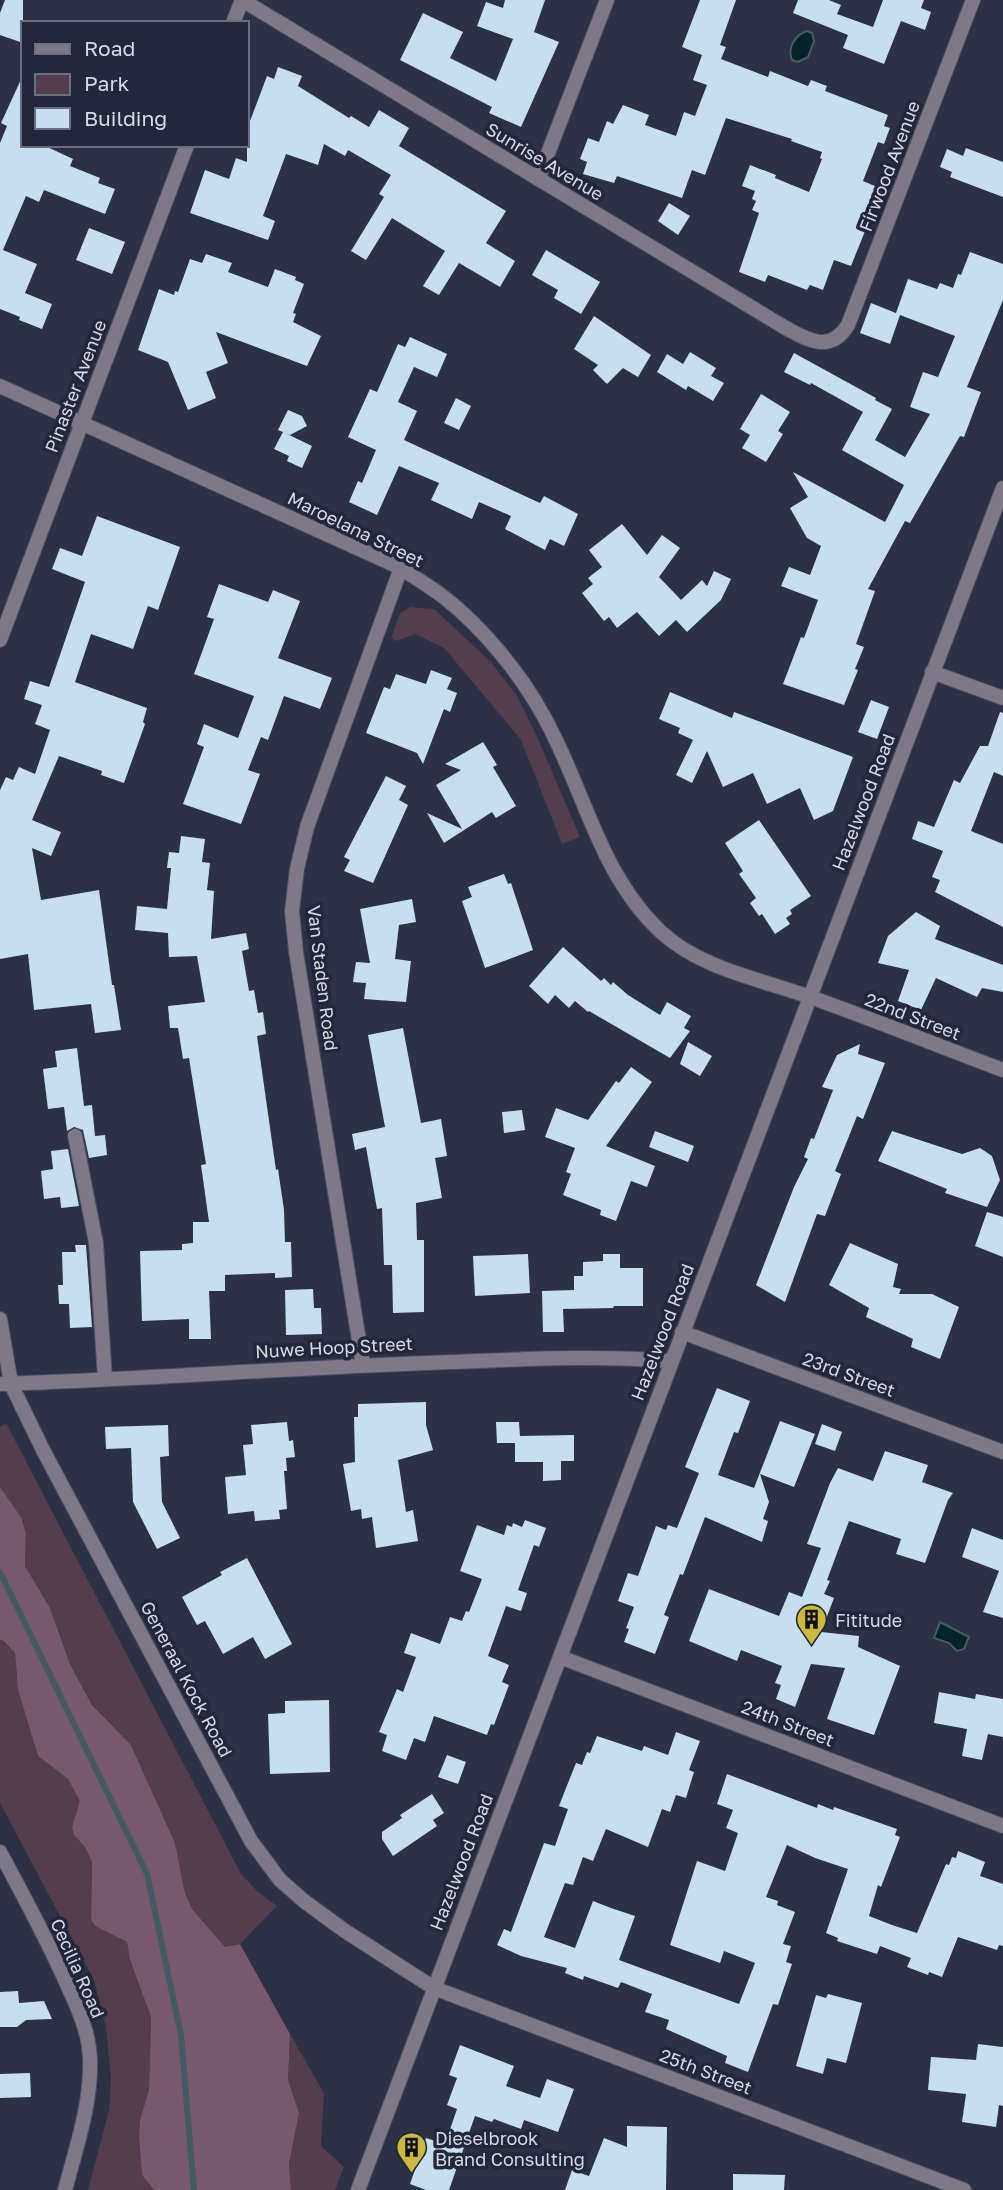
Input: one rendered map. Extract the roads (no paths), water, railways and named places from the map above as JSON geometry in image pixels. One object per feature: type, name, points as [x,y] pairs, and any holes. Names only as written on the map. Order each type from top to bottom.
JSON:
[{"type":"street","points":[[234,21],[242,0]]},
{"type":"street","name":"Sunrise Avenue","points":[[242,0],[784,327],[816,342],[833,341]]},
{"type":"street","points":[[538,179],[607,0]]},
{"type":"street","name":"Firwood Avenue","points":[[833,341],[844,333],[848,325],[973,0]]},
{"type":"street","name":"Pinaster Avenue","points":[[0,640],[186,147]]},
{"type":"street","name":"Maroelana Street","points":[[0,386],[401,568],[445,598],[477,628],[518,675],[544,716],[609,863],[632,901],[654,925],[688,952],[724,968],[810,997]]},
{"type":"street","name":"Hazelwood Road","points":[[358,2190],[1003,488]]},
{"type":"street","name":"Van Staden Road","points":[[363,1365],[296,952],[292,911],[296,869],[307,827],[401,568]]},
{"type":"street","points":[[932,672],[1003,698]]},
{"type":"street","name":"22nd Street","points":[[810,997],[1003,1070]]},
{"type":"street","points":[[75,1136],[96,1243],[105,1378]]},
{"type":"street","name":"Generaal Kock Road","points":[[0,1319],[5,1384],[43,1450],[251,1841],[280,1880],[304,1901],[345,1931],[434,1987]]},
{"type":"street","name":"23rd Street","points":[[682,1332],[1003,1452]]},
{"type":"street","name":"Nuwe Hoop Street","points":[[5,1384],[363,1365],[575,1358],[670,1361]]},
{"type":"street","name":"24th Street","points":[[560,1657],[1003,1826]]},
{"type":"street","name":"Cecilia Road","points":[[0,1852],[53,1953],[79,2011],[88,2040],[89,2084],[65,2190]]},
{"type":"street","name":"25th Street","points":[[434,1987],[964,2190]]},
{"type":"waterway","points":[[0,1572],[147,1874],[181,2035],[194,2190]]},
{"type":"place","name":"Fititude","points":[[812,1647]]},
{"type":"place","name":"Dieselbrook Brand Consulting","points":[[412,2175]]}]
